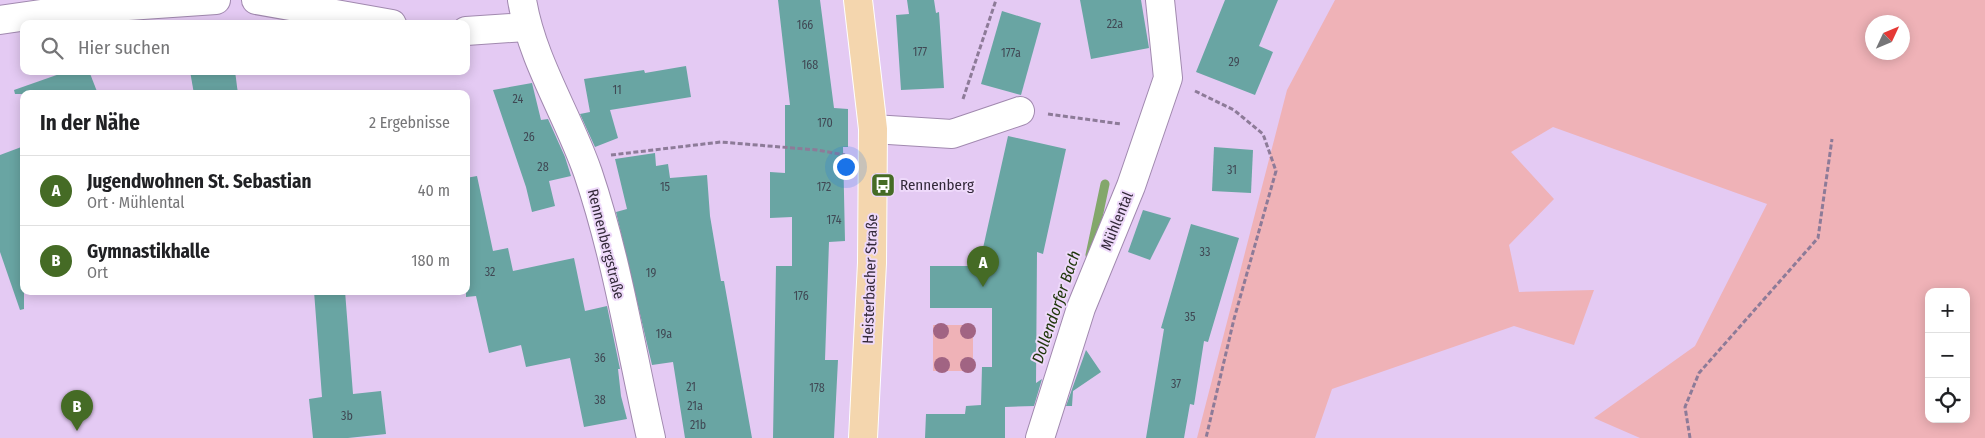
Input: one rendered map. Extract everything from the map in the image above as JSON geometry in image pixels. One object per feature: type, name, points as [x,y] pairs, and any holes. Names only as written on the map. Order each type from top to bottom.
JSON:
[{"type":"main road","name":"Heisterbacher Straße","points":[[858,0],[873,129],[872,263],[863,438]]},
{"type":"street","points":[[0,20],[68,5],[216,0]]},
{"type":"street","points":[[256,0],[369,20]]},
{"type":"street","name":"Rennenbergstraße","points":[[522,0],[526,27],[583,159],[603,219],[651,438]]},
{"type":"street","name":"Mühlental","points":[[1040,438],[1080,308],[1153,128],[1168,78],[1160,0]]},
{"type":"street","points":[[470,31],[526,27]]},
{"type":"street","points":[[873,129],[952,134],[1020,111]]},
{"type":"path","points":[[952,134],[996,0]]},
{"type":"path","points":[[1168,78],[1234,110],[1263,134],[1276,171],[1234,319],[1206,438]]},
{"type":"path","points":[[1020,111],[1153,128]]},
{"type":"path","points":[[1690,438],[1685,407],[1700,373],[1818,238],[1832,139]]},
{"type":"path","points":[[583,159],[721,142],[872,156]]},
{"type":"shaded area","points":[[1335,0],[1985,0],[1985,438],[1640,438],[1594,418],[1695,346],[1767,204],[1553,127],[1511,152],[1554,199],[1509,245],[1519,292],[1594,290],[1574,345],[1514,326],[1332,389],[1315,438],[1197,438],[1287,90]]},
{"type":"shaded area","points":[[933,325],[973,325],[973,371],[933,371]]},
{"type":"building","points":[[778,0],[820,0],[834,108],[848,109],[848,147],[843,147],[845,241],[829,242],[825,360],[838,360],[834,438],[773,438],[776,266],[792,266],[792,217],[770,218],[770,172],[785,173],[785,105],[790,105]]},
{"type":"building","points":[[907,0],[934,0],[936,13],[939,12],[944,88],[901,90],[896,15],[909,14]]},
{"type":"building","points":[[1080,0],[1141,0],[1149,48],[1091,59]]},
{"type":"building","points":[[1225,0],[1278,0],[1259,46],[1273,52],[1255,95],[1196,72]]},
{"type":"building","points":[[1002,11],[1041,23],[1021,95],[981,84]]},
{"type":"building","points":[[686,66],[691,97],[610,110],[618,138],[595,147],[580,114],[590,112],[584,79],[644,70],[645,73]]},
{"type":"building","points":[[57,75],[91,75],[96,90],[20,90],[20,94],[15,94],[14,90]]},
{"type":"building","points":[[191,75],[236,75],[237,90],[193,90]]},
{"type":"building","points":[[532,83],[541,120],[548,119],[565,157],[571,176],[549,181],[555,206],[532,212],[526,187],[493,90]]},
{"type":"building","points":[[1008,136],[1066,149],[1043,254],[1037,252],[1036,383],[1042,379],[1034,406],[1005,407],[1005,438],[925,438],[926,414],[965,414],[966,406],[981,405],[982,367],[992,367],[992,308],[930,308],[930,266],[979,266]]},
{"type":"building","points":[[1214,147],[1253,150],[1251,193],[1212,191]]},
{"type":"building","points":[[20,148],[20,295],[24,295],[24,309],[20,310],[0,252],[0,155]]},
{"type":"building","points":[[655,153],[656,166],[668,164],[670,178],[707,175],[710,216],[721,281],[724,281],[752,438],[685,438],[673,362],[652,365],[616,212],[627,209],[615,159]]},
{"type":"building","points":[[477,176],[493,251],[508,248],[513,271],[574,258],[585,311],[607,306],[620,369],[618,369],[621,396],[627,419],[584,427],[570,358],[526,367],[521,345],[489,353],[476,296],[466,297],[466,295],[470,295],[470,177]]},
{"type":"building","points":[[1143,210],[1171,218],[1150,260],[1128,252]]},
{"type":"building","points":[[1191,224],[1239,238],[1208,342],[1204,341],[1194,405],[1190,404],[1184,438],[1146,438],[1164,329],[1161,328]]},
{"type":"building","points":[[314,295],[345,295],[353,394],[381,391],[386,434],[348,438],[313,438],[309,399],[322,397]]},
{"type":"building","points":[[1086,350],[1101,372],[1073,391],[1072,406],[1066,406]]},
{"type":"waterway","name":"Dollendorfer Bach","points":[[1090,255],[1105,184]]},
{"type":"place","name":"Rennenberg","points":[[883,185]]},
{"type":"place","name":"Jugendwohnen St. Sebastian","points":[[983,287]]},
{"type":"place","name":"Gymnastikhalle","points":[[77,431]]}]
